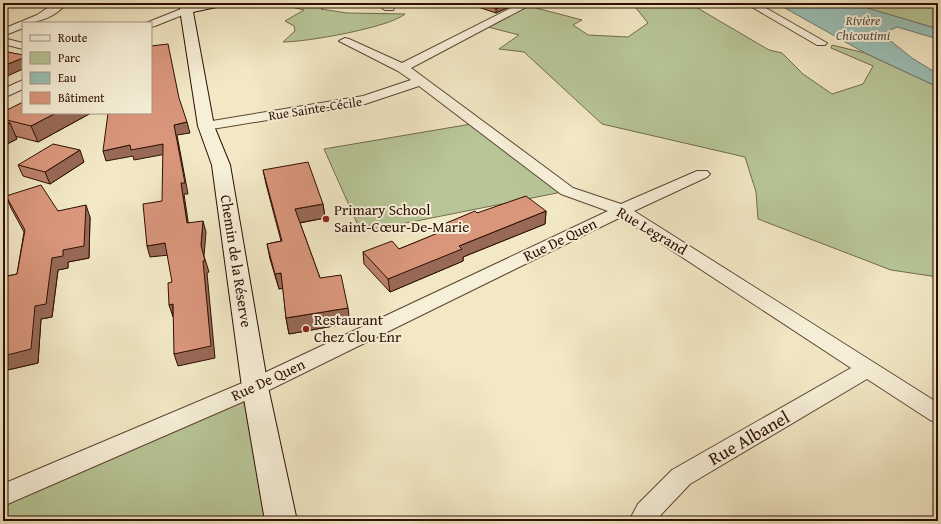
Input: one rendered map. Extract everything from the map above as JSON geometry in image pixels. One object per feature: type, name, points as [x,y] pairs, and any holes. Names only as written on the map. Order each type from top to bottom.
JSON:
[{"type":"street","points":[[28,22],[41,17],[62,3]]},
{"type":"street","points":[[152,23],[186,6],[217,3]]},
{"type":"street","points":[[380,3],[389,8]]},
{"type":"street","points":[[402,68],[525,5],[519,3]]},
{"type":"street","points":[[750,3],[821,43]]},
{"type":"street","name":"Chemin de la Réserve","points":[[186,6],[206,126],[221,165],[236,255],[255,387],[281,521]]},
{"type":"street","points":[[3,32],[22,24]]},
{"type":"street","points":[[3,41],[22,46]]},
{"type":"street","name":"Rue Legrand","points":[[345,41],[402,68],[567,191],[622,210],[938,414]]},
{"type":"street","name":"Rue Sainte-Cécile","points":[[206,126],[365,100],[421,81]]},
{"type":"street","points":[[3,94],[22,84]]},
{"type":"street","name":"Rue De Quen","points":[[3,495],[255,387],[622,210],[702,174]]},
{"type":"street","name":"Rue Albanel","points":[[649,518],[681,478],[868,368]]},
{"type":"green space","points":[[274,3],[330,3],[321,9],[347,13],[405,14],[396,19],[365,29],[309,40],[283,42],[295,31],[294,26],[285,21],[304,10]]},
{"type":"green space","points":[[632,3],[689,3],[769,50],[782,53],[803,74],[832,94],[863,84],[873,66],[831,48],[832,45],[865,53],[938,87],[938,277],[891,270],[758,219],[756,192],[745,157],[602,124],[524,52],[499,49],[519,35],[484,26],[525,5],[582,20],[573,25],[588,35],[628,37],[648,23]]},
{"type":"green space","points":[[865,3],[930,3],[938,6],[938,29],[863,7]]},
{"type":"green space","name":"Primary School Saint-Cœur-De-Marie","points":[[477,123],[567,191],[361,232],[324,149]]},
{"type":"green space","points":[[255,387],[278,521],[3,521],[3,495]]},
{"type":"water","name":"Rivière Chicoutimi","points":[[776,3],[865,3],[864,7],[938,29],[938,39],[897,27],[882,34],[912,58],[938,74],[938,87],[865,53]]},
{"type":"building","points":[[480,3],[508,3],[496,9]]},
{"type":"building","points":[[168,44],[179,98],[187,122],[174,125],[185,183],[181,183],[187,223],[203,221],[201,245],[205,261],[203,261],[211,346],[174,354],[173,304],[169,305],[168,283],[172,282],[165,243],[147,246],[143,204],[162,201],[163,144],[131,150],[130,145],[103,151],[108,114],[152,114],[152,46]]},
{"type":"building","points":[[3,51],[22,55],[22,58],[3,66]]},
{"type":"building","points":[[22,102],[22,114],[54,114],[31,126],[3,119],[3,112]]},
{"type":"building","points":[[3,121],[10,123],[3,127]]},
{"type":"building","points":[[53,144],[80,150],[45,172],[18,165]]},
{"type":"building","points":[[308,162],[323,204],[295,209],[320,278],[341,275],[348,308],[286,318],[281,273],[275,274],[267,244],[282,241],[263,170]]},
{"type":"building","points":[[41,185],[58,211],[86,205],[84,246],[63,250],[63,256],[52,258],[46,304],[35,306],[31,349],[3,356],[3,277],[17,274],[25,230],[6,196]]},
{"type":"building","points":[[526,196],[546,211],[459,246],[462,249],[388,279],[363,252],[392,241],[399,249],[450,228],[444,224],[475,211],[477,213]]},
{"type":"place","name":"Primary School Saint-Cœur-De-Marie","points":[[326,219]]},
{"type":"place","name":"Restaurant Chez Clou Enr","points":[[306,329]]}]
